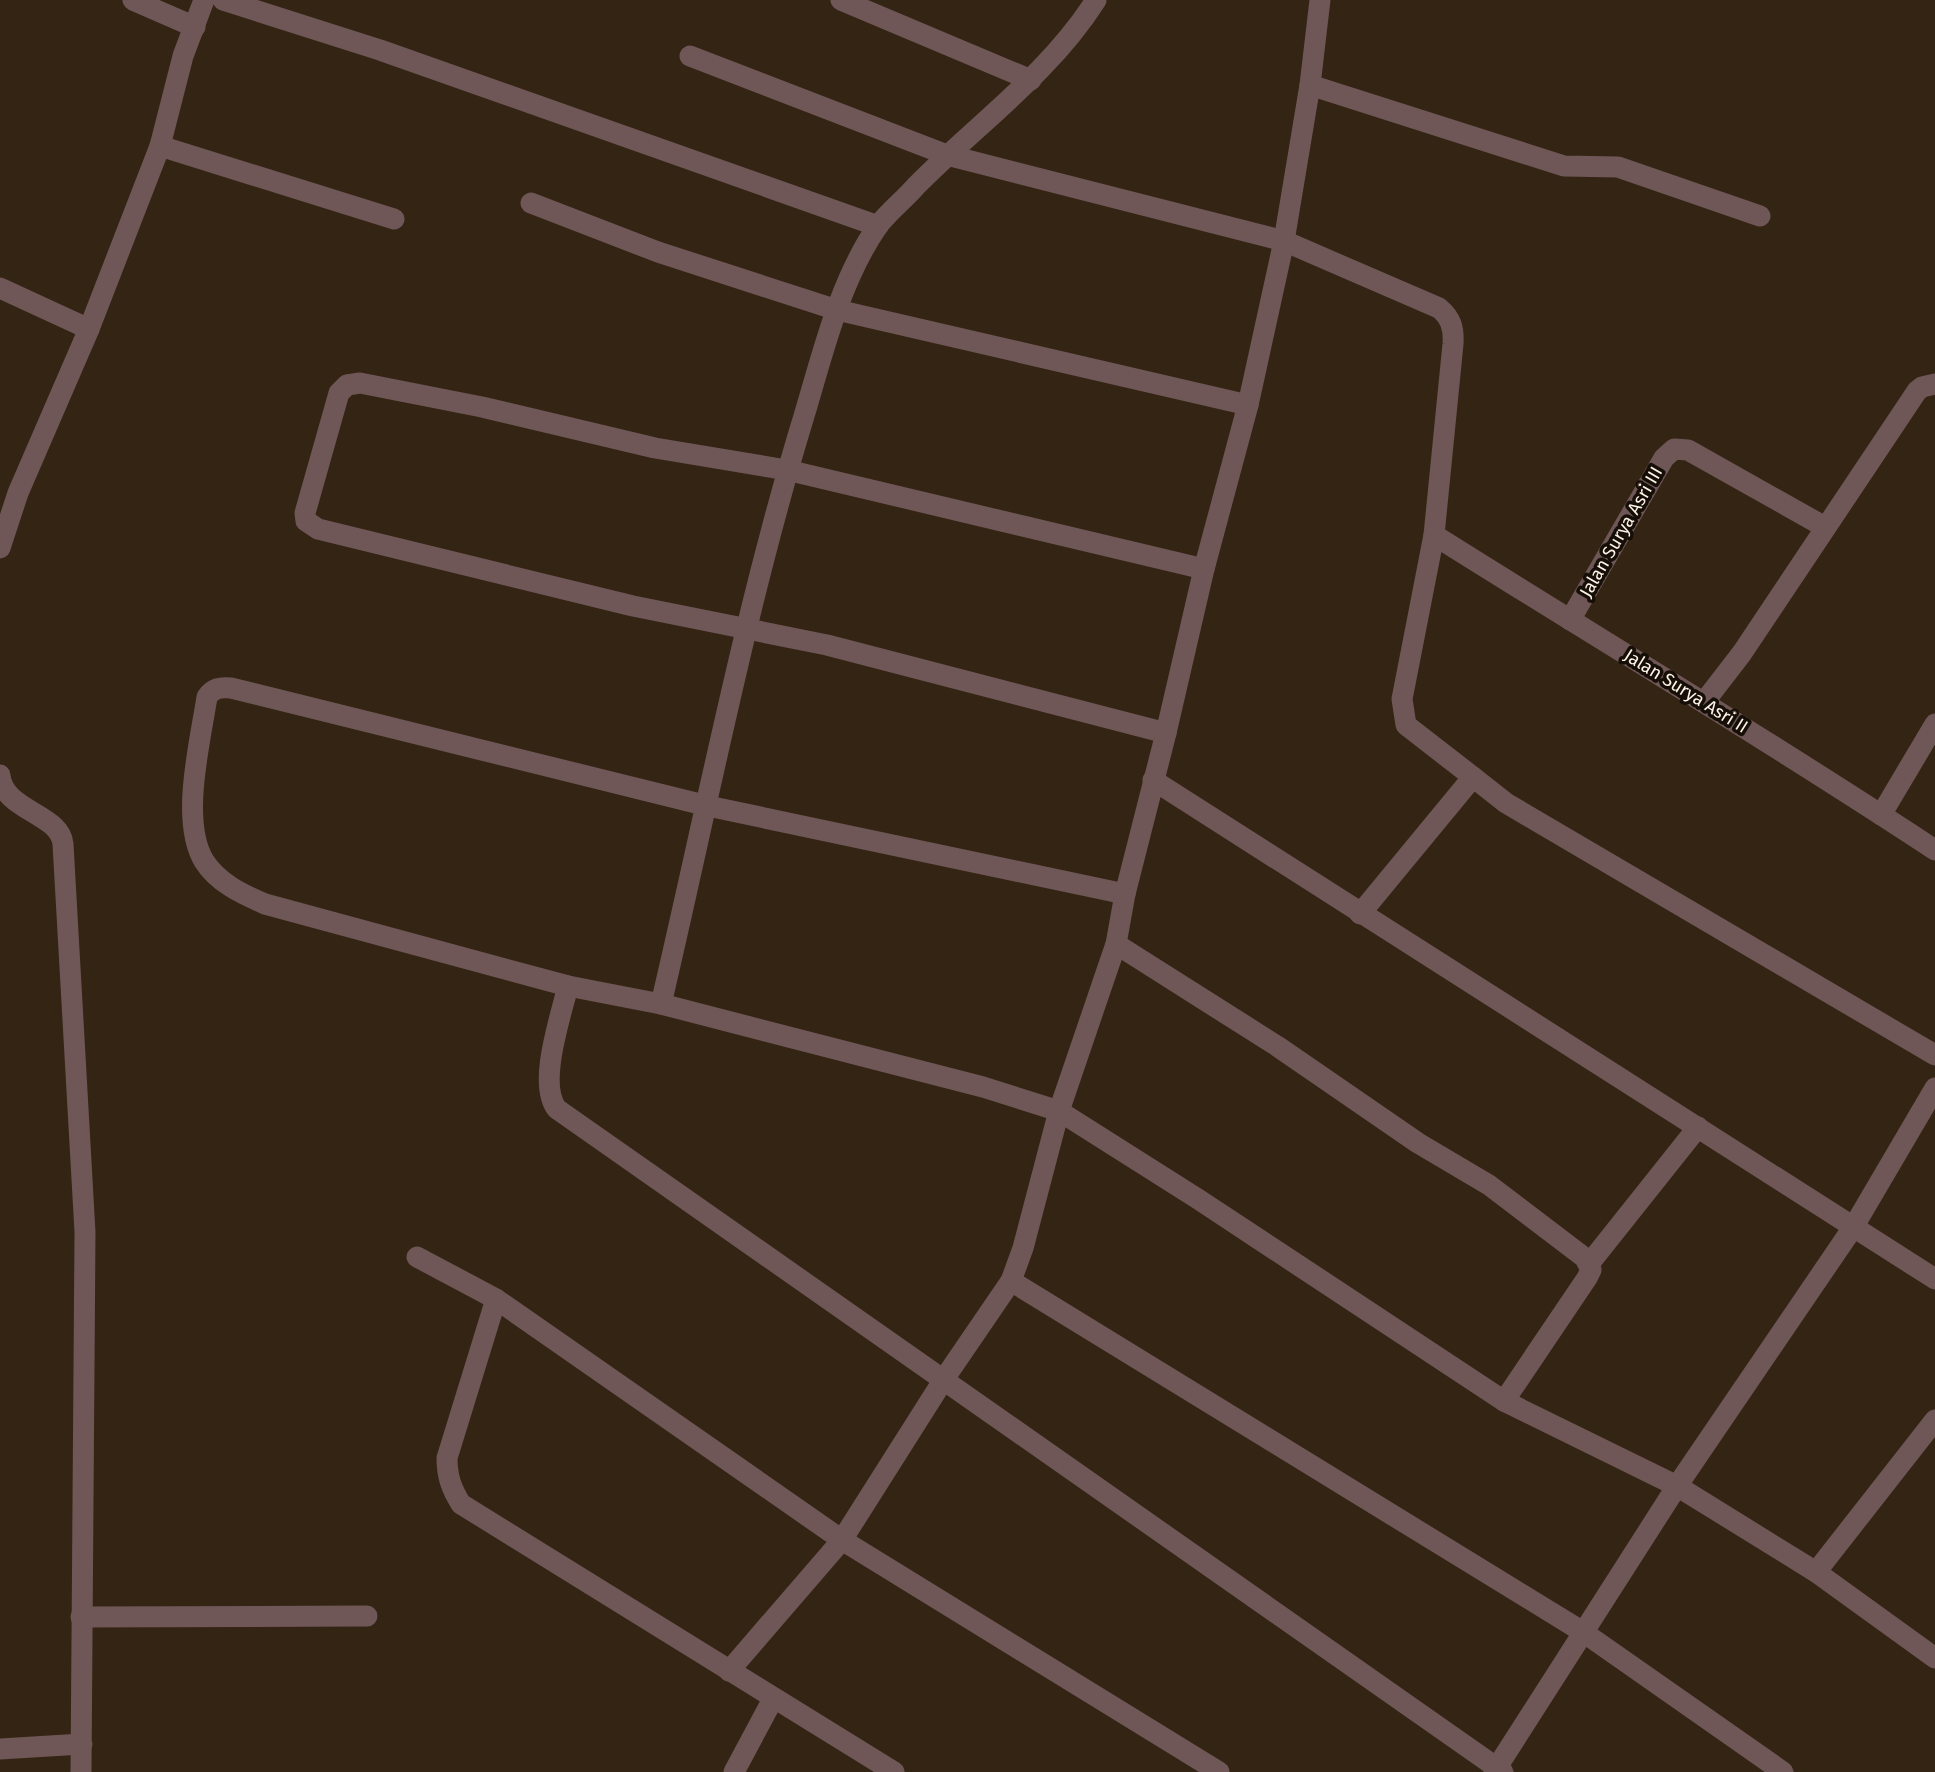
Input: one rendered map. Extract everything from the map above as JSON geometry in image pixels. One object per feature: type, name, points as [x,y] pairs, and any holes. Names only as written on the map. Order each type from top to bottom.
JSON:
[{"type":"street","points":[[133,0],[195,27]]},
{"type":"street","points":[[0,548],[18,493],[89,329],[160,146],[183,56],[204,0]]},
{"type":"street","points":[[223,0],[380,50],[878,226]]},
{"type":"street","points":[[841,0],[1031,80]]},
{"type":"street","points":[[662,1004],[708,806],[745,629],[788,470],[836,310],[857,263],[878,226],[947,155],[1031,80],[1085,18],[1096,0]]},
{"type":"street","points":[[729,1671],[842,1540],[944,1379],[1011,1281],[1023,1248],[1059,1111],[1116,944],[1125,894],[1248,405],[1284,241],[1310,85],[1320,0]]},
{"type":"street","points":[[691,56],[947,155],[1284,241],[1439,308],[1452,324],[1453,344],[1434,535],[1402,699],[1406,725],[1506,803],[1935,1055]]},
{"type":"street","points":[[1310,85],[1564,166],[1618,166],[1760,216]]},
{"type":"street","points":[[160,146],[394,219]]},
{"type":"street","points":[[531,203],[658,252],[836,310],[1248,405]]},
{"type":"street","points":[[0,288],[89,329]]},
{"type":"street","points":[[1166,733],[827,645],[519,579],[318,530],[306,521],[305,513],[340,393],[354,382],[482,407],[655,448],[788,470],[1205,569]]},
{"type":"street","points":[[1705,701],[1742,653],[1917,391],[1935,384]]},
{"type":"street","name":"Jalan Surya Asri III","points":[[1570,620],[1664,458],[1674,449],[1688,450],[1825,527]]},
{"type":"street","name":"Jalan Surya Asri II","points":[[1434,535],[1705,701],[1935,850]]},
{"type":"street","points":[[1125,894],[708,806],[231,688],[217,688],[207,697],[191,812],[197,845],[204,862],[217,877],[240,894],[265,904],[568,986],[662,1004],[983,1087],[1059,1111],[1198,1199],[1504,1401],[1677,1486],[1816,1572],[1935,1658]]},
{"type":"street","points":[[1881,814],[1935,724]]},
{"type":"street","points":[[0,775],[1,784],[7,794],[58,830],[62,838],[85,1232],[81,1772]]},
{"type":"street","points":[[1360,914],[1473,777]]},
{"type":"street","points":[[1153,780],[1935,1279]]},
{"type":"street","points":[[1116,944],[1277,1046],[1418,1143],[1489,1185],[1589,1264],[1591,1270],[1587,1278],[1504,1401]]},
{"type":"street","points":[[568,986],[548,1073],[548,1092],[556,1109],[944,1379],[1498,1771],[1677,1486],[1854,1226],[1935,1088]]},
{"type":"street","points":[[1589,1264],[1698,1127]]},
{"type":"street","points":[[417,1257],[496,1300],[842,1540],[1220,1772]]},
{"type":"street","points":[[1011,1281],[1583,1632],[1783,1772]]},
{"type":"street","points":[[496,1300],[451,1441],[447,1475],[452,1491],[461,1504],[894,1772]]},
{"type":"street","points":[[1816,1572],[1935,1420]]},
{"type":"street","points":[[81,1617],[367,1616]]},
{"type":"street","points":[[734,1772],[773,1699]]},
{"type":"street","points":[[0,1748],[82,1744]]}]
